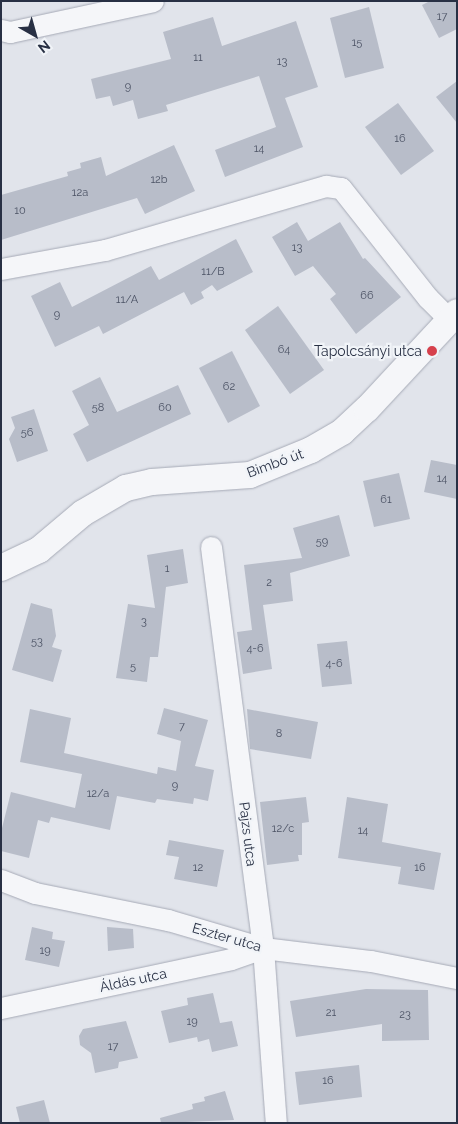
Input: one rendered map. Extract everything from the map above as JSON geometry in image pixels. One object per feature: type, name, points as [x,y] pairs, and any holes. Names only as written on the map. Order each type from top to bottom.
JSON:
[{"type":"street","points":[[1,30],[10,32],[153,1]]},
{"type":"street","points":[[1,269],[105,250],[326,186],[341,188],[428,298],[453,315]]},
{"type":"street","name":"Bimbó út","points":[[1,568],[39,550],[83,513],[126,488],[152,482],[250,475],[311,450],[342,432],[367,409],[453,315]]},
{"type":"street","name":"Pajzs utca","points":[[211,546],[263,948],[276,1123]]},
{"type":"street","name":"Eszter utca","points":[[1,880],[36,893],[168,920],[263,948],[371,961],[457,978]]},
{"type":"street","name":"Áldás utca","points":[[1,1008],[230,959],[263,948]]},
{"type":"building","points":[[430,1],[457,1],[457,29],[439,38],[422,5]]},
{"type":"building","points":[[369,7],[384,68],[345,78],[330,18]]},
{"type":"building","points":[[213,17],[222,46],[296,21],[318,87],[285,98],[303,147],[225,177],[215,150],[276,127],[259,76],[166,105],[168,111],[138,119],[133,100],[113,106],[110,96],[96,99],[91,79],[171,59],[163,32]]},
{"type":"building","points":[[457,81],[457,123],[436,97]]},
{"type":"building","points":[[398,103],[434,151],[401,175],[365,127]]},
{"type":"building","points":[[174,145],[195,191],[145,214],[137,198],[1,240],[1,195],[68,176],[67,172],[81,168],[80,163],[101,157],[106,176]]},
{"type":"building","points":[[297,222],[308,241],[340,222],[363,259],[365,258],[401,297],[356,334],[330,299],[336,294],[313,266],[295,276],[272,237]]},
{"type":"building","points":[[236,239],[253,272],[217,291],[212,285],[201,292],[204,298],[191,305],[184,292],[103,334],[99,326],[55,347],[31,296],[60,282],[72,307],[151,266],[159,280]]},
{"type":"building","points":[[278,306],[324,370],[290,394],[245,330]]},
{"type":"building","points":[[232,351],[260,406],[228,423],[199,368]]},
{"type":"building","points":[[100,377],[117,412],[178,385],[191,414],[87,462],[73,434],[89,425],[72,391]]},
{"type":"building","points":[[34,409],[48,451],[17,462],[9,439],[15,428],[11,417]]},
{"type":"building","points":[[431,460],[457,465],[457,499],[424,492]]},
{"type":"building","points":[[399,473],[410,519],[374,527],[363,481]]},
{"type":"building","points":[[339,515],[350,556],[290,573],[293,601],[263,605],[272,669],[243,674],[237,632],[252,630],[244,565],[302,558],[293,528]]},
{"type":"building","points":[[183,549],[188,583],[166,587],[158,657],[150,657],[147,682],[116,678],[128,604],[155,608],[147,555]]},
{"type":"building","points":[[31,603],[52,609],[56,636],[52,647],[62,650],[53,682],[12,670]]},
{"type":"building","points":[[347,641],[352,684],[322,687],[317,644]]},
{"type":"building","points":[[164,708],[208,720],[195,766],[214,770],[208,801],[194,798],[193,804],[157,799],[155,803],[117,796],[110,830],[51,817],[49,823],[38,820],[29,858],[1,851],[1,832],[11,792],[75,808],[82,774],[20,762],[30,709],[71,718],[64,753],[157,774],[158,767],[176,771],[181,741],[157,734]]},
{"type":"building","points":[[247,709],[318,722],[311,759],[250,749]]},
{"type":"building","points":[[306,797],[309,822],[302,823],[302,855],[298,855],[299,861],[267,865],[260,802]]},
{"type":"building","points":[[347,797],[388,804],[382,842],[441,853],[434,890],[398,884],[401,867],[338,858]]},
{"type":"building","points":[[169,840],[224,850],[217,887],[174,879],[179,857],[166,855]]},
{"type":"building","points":[[32,927],[53,932],[52,939],[65,941],[59,967],[25,960]]},
{"type":"building","points":[[107,927],[133,929],[134,948],[108,951]]},
{"type":"building","points":[[366,989],[428,990],[429,1040],[382,1041],[382,1024],[296,1037],[290,1001]]},
{"type":"building","points":[[213,993],[220,1023],[232,1021],[238,1046],[212,1052],[209,1039],[198,1042],[197,1037],[169,1043],[161,1011],[188,1005],[187,998]]},
{"type":"building","points":[[126,1021],[138,1058],[119,1062],[118,1068],[95,1073],[91,1053],[80,1045],[79,1036],[83,1029]]},
{"type":"building","points":[[359,1065],[362,1097],[299,1105],[295,1072]]},
{"type":"building","points":[[225,1091],[234,1120],[161,1123],[160,1118],[193,1109],[192,1104],[205,1101],[204,1097]]},
{"type":"building","points":[[44,1100],[50,1123],[20,1123],[16,1107]]},
{"type":"place","name":"Tapolcsányi utca","points":[[432,351]]}]
